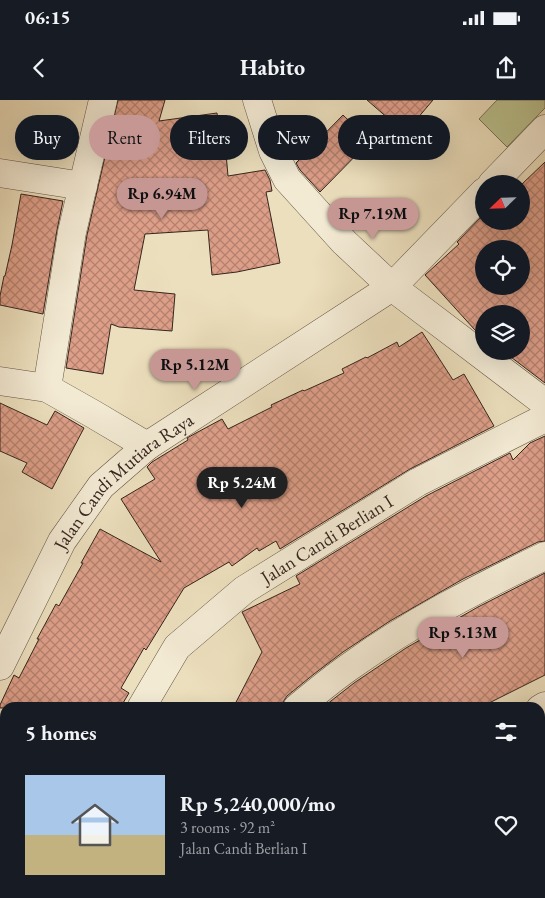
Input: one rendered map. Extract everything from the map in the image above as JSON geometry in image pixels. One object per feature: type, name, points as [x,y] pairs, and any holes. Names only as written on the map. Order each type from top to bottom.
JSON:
[{"type":"street","points":[[47,388],[72,232],[103,100]]},
{"type":"street","points":[[257,100],[273,151],[287,179],[344,242],[392,286],[545,403]]},
{"type":"street","points":[[501,175],[545,129]]},
{"type":"street","points":[[0,173],[83,186]]},
{"type":"street","name":"Jalan Candi Mutiara Raya","points":[[0,666],[62,541],[101,486],[147,446],[392,286],[475,201]]},
{"type":"street","points":[[0,381],[47,388],[147,446]]},
{"type":"street","name":"Jalan Candi Berlian I","points":[[149,702],[177,646],[244,590],[418,482],[545,418]]},
{"type":"street","points":[[305,702],[350,666],[416,623],[545,556]]},
{"type":"green space","points":[[497,100],[545,100],[545,108],[507,147],[479,119]]},
{"type":"building","points":[[118,100],[165,100],[160,118],[160,115],[115,115]]},
{"type":"building","points":[[367,100],[433,100],[420,115],[384,115]]},
{"type":"building","points":[[170,119],[170,160],[227,160],[228,176],[265,170],[270,180],[272,191],[266,192],[280,263],[212,275],[208,230],[145,234],[134,290],[175,294],[172,331],[119,327],[111,324],[103,374],[66,368],[87,235],[104,160],[160,160],[160,121]]},
{"type":"building","points":[[338,120],[338,160],[351,160],[320,192],[296,163],[299,160],[328,160],[328,130]]},
{"type":"building","points":[[545,162],[545,383],[515,360],[530,360],[530,305],[475,305],[475,330],[425,275],[459,244],[457,242],[475,223],[475,230],[530,230],[530,176]]},
{"type":"building","points":[[21,194],[63,201],[43,314],[0,305],[0,296]]},
{"type":"building","points":[[422,332],[453,380],[464,374],[494,426],[410,469],[280,549],[276,541],[259,551],[257,548],[232,566],[229,562],[184,588],[146,650],[144,648],[121,688],[129,693],[124,702],[1,702],[14,675],[19,678],[56,604],[59,606],[100,529],[161,562],[121,499],[155,479],[147,467],[152,462],[188,440],[187,438],[222,419],[228,429],[272,407],[271,405],[344,373],[342,369],[397,342],[399,347]]},
{"type":"building","points":[[0,403],[47,425],[55,411],[84,428],[52,489],[22,472],[27,463],[0,451]]},
{"type":"building","points":[[545,436],[545,541],[538,542],[463,579],[390,621],[343,652],[287,696],[283,702],[236,702],[262,652],[242,612],[300,584],[296,576],[426,496],[510,453],[513,460],[530,443]]},
{"type":"building","points":[[545,573],[545,675],[491,702],[330,702],[406,648],[478,607]]}]
